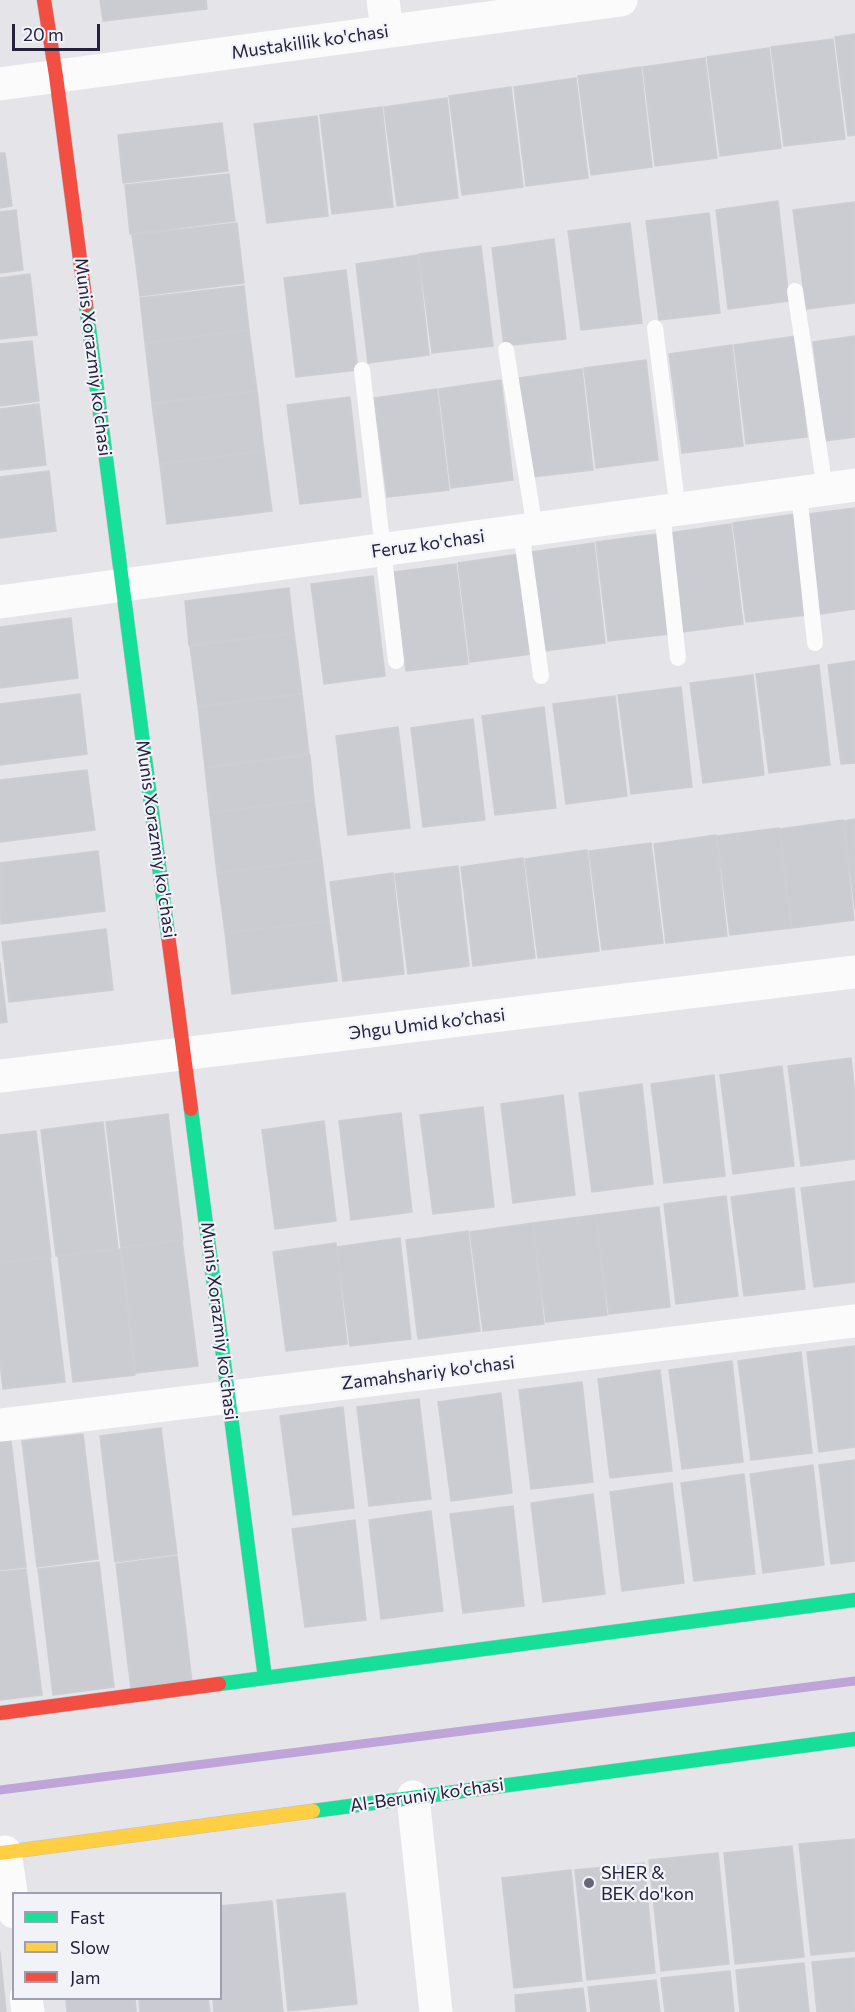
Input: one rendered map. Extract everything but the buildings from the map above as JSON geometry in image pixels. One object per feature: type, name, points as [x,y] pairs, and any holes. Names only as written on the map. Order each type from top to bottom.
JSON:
[{"type":"main road","name":"Munis Xorazmiy ko'chasi","points":[[44,0],[56,76],[265,1678]]},
{"type":"main road","points":[[0,1713],[855,1600]]},
{"type":"main road","name":"Al-Beruniy ko’chasi","points":[[2,1852],[855,1739]]},
{"type":"street","name":"Mustakillik ko'chasi","points":[[0,84],[56,76],[385,16],[621,0]]},
{"type":"street","name":"Feruz ko'chasi","points":[[0,602],[826,489]]},
{"type":"street","name":"Эhgu Umid ko’chasi","points":[[0,1076],[855,972]]},
{"type":"street","name":"Zamahshariy ko'chasi","points":[[0,1425],[855,1321]]},
{"type":"street","points":[[413,1797],[436,2012]]},
{"type":"street","points":[[2,1852],[12,1902]]},
{"type":"lane","points":[[795,291],[826,489],[815,644]]},
{"type":"lane","points":[[654,328],[670,511],[678,658]]},
{"type":"lane","points":[[506,350],[528,530],[542,676]]},
{"type":"lane","points":[[362,370],[396,661]]},
{"type":"waterway","points":[[0,1790],[855,1681]]},
{"type":"traffic: fast","points":[[86,305],[168,935]]},
{"type":"traffic: fast","points":[[191,1109],[265,1678]]},
{"type":"traffic: fast","points":[[219,1684],[855,1600]]},
{"type":"traffic: fast","points":[[313,1811],[855,1739]]},
{"type":"traffic: slow","points":[[0,1853],[313,1811]]},
{"type":"traffic: jam","points":[[44,0],[86,305]]},
{"type":"traffic: jam","points":[[168,935],[191,1109]]},
{"type":"traffic: jam","points":[[0,1713],[219,1684]]},
{"type":"place","name":"SHER & BEK do'kon","points":[[589,1883]]}]
